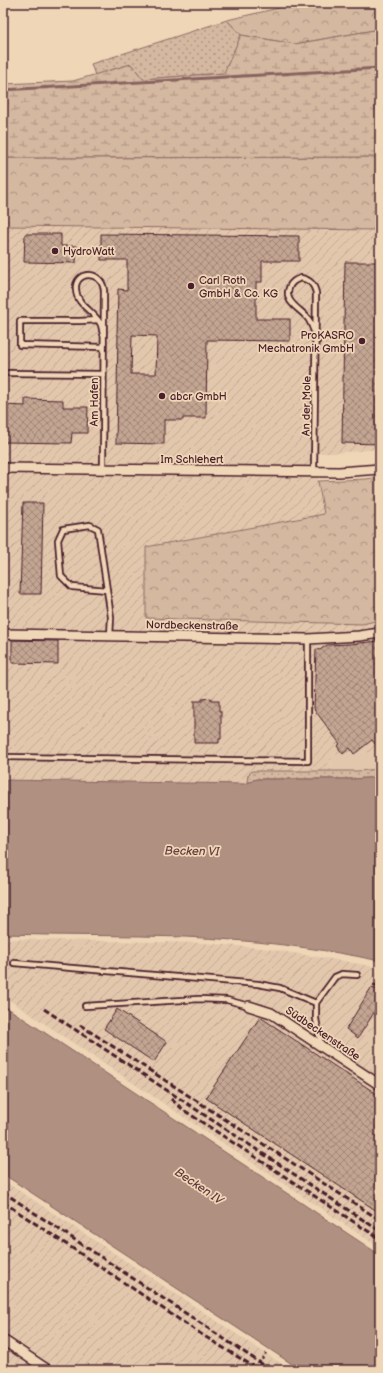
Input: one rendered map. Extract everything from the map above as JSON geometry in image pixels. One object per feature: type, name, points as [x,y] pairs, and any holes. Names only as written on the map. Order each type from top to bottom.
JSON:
[{"type":"street","name":"Im Schlehert","points":[[3,468],[314,472],[380,469]]},
{"type":"street","name":"Nordbeckenstraße","points":[[3,634],[308,639],[359,636],[380,633]]},
{"type":"street","name":"Südbeckenstraße","points":[[249,1006],[271,1013],[380,1085]]},
{"type":"street","points":[[3,1340],[48,1370]]},
{"type":"lane","name":"Am Hafen","points":[[103,334],[98,320],[77,297],[77,281],[83,276],[90,275],[98,278],[103,285],[103,334],[103,470]]},
{"type":"lane","name":"An der Mole","points":[[314,472],[317,341],[316,293],[315,286],[310,281],[301,278],[293,282],[288,289],[288,297],[294,306],[308,319],[317,341]]},
{"type":"lane","points":[[98,320],[80,322],[20,321],[20,345],[103,347]]},
{"type":"lane","points":[[9,373],[103,374]]},
{"type":"lane","points":[[107,590],[72,587],[61,576],[58,540],[63,529],[90,525],[98,529],[111,617],[110,636]]},
{"type":"lane","points":[[3,757],[308,761],[308,639]]},
{"type":"lane","points":[[14,963],[258,984],[280,988],[316,1003]]},
{"type":"lane","points":[[321,1046],[316,1019],[316,1003],[335,977],[342,974],[357,976]]},
{"type":"lane","points":[[85,1006],[199,998],[227,1000],[249,1006]]},
{"type":"path","points":[[256,1370],[266,1353]]},
{"type":"shaded area","points":[[4,226],[380,230],[380,449],[317,453],[318,481],[324,514],[146,547],[146,618],[362,624],[380,620],[380,752],[332,754],[331,771],[252,771],[248,775],[247,784],[3,780]]},
{"type":"shaded area","points":[[380,752],[380,769],[331,771],[332,754]]},
{"type":"shaded area","points":[[3,939],[203,943],[261,948],[380,968],[380,1248],[3,996]]},
{"type":"shaded area","points":[[3,1180],[291,1370],[3,1370]]},
{"type":"green space","points":[[300,3],[380,3],[380,29],[295,44],[241,35],[227,20]]},
{"type":"green space","points":[[227,20],[241,35],[224,73],[143,79],[131,64],[95,75],[91,64]]},
{"type":"green space","points":[[380,29],[380,157],[3,158],[3,84],[73,81],[131,64],[143,79],[224,73],[241,35],[295,44]]},
{"type":"green space","points":[[380,157],[380,230],[5,226],[3,241],[3,158]]},
{"type":"green space","points":[[380,477],[380,620],[362,624],[146,618],[146,547],[324,514],[318,481]]},
{"type":"green space","points":[[380,769],[380,777],[353,779],[258,779],[247,782],[248,775],[252,771],[357,771]]},
{"type":"water","name":"Becken VI","points":[[380,777],[380,961],[307,948],[234,940],[162,936],[3,934],[3,780],[247,784],[247,782],[258,779],[353,779]]},
{"type":"water","name":"Becken IV","points":[[3,1005],[380,1255],[380,1370],[301,1370],[3,1174]]},
{"type":"building","points":[[25,234],[61,234],[61,246],[77,246],[76,263],[24,262]]},
{"type":"building","name":"Carl Roth GmbH & Co. KG","points":[[101,234],[299,236],[299,261],[262,261],[262,282],[256,282],[256,319],[290,319],[290,341],[207,340],[206,418],[164,420],[164,444],[116,443],[118,289],[127,290],[127,260],[101,260]],"holes":[[[132,335],[157,336],[156,374],[131,374]]]},
{"type":"building","name":"ProKASRO Mechatronik GmbH","points":[[345,262],[380,262],[380,444],[342,443]]},
{"type":"building","points":[[25,399],[63,400],[63,407],[88,407],[87,433],[72,433],[71,443],[3,442],[4,405],[25,406]]},
{"type":"building","points":[[23,503],[43,503],[41,594],[20,594]]},
{"type":"building","points":[[12,640],[58,641],[58,664],[12,663]]},
{"type":"building","points":[[380,641],[380,750],[372,740],[354,754],[350,748],[343,754],[337,746],[340,744],[314,709],[316,649],[320,650],[327,645]]},
{"type":"building","points":[[211,698],[211,701],[219,701],[219,711],[221,711],[221,739],[219,739],[219,743],[194,743],[194,701],[202,701],[202,699]]},
{"type":"building","points":[[371,988],[380,990],[380,1003],[358,1038],[346,1029]]},
{"type":"building","points":[[117,1009],[167,1042],[154,1062],[104,1029]]},
{"type":"building","points":[[260,1017],[380,1096],[380,1213],[206,1098]]},
{"type":"waterway","points":[[3,90],[380,68]]},
{"type":"railway","points":[[373,985],[380,987]]},
{"type":"railway","points":[[44,1009],[380,1231]]},
{"type":"railway","points":[[80,1025],[380,1220]]},
{"type":"railway","points":[[171,1099],[185,1111],[380,1239]]},
{"type":"railway","points":[[3,1192],[271,1370]]},
{"type":"railway","points":[[3,1202],[201,1334],[259,1370]]},
{"type":"place","name":"HydroWatt","points":[[55,251]]},
{"type":"place","name":"Carl Roth GmbH & Co. KG","points":[[191,286]]},
{"type":"place","name":"ProKASRO Mechatronik GmbH","points":[[362,341]]},
{"type":"place","name":"abcr GmbH","points":[[162,396]]}]
